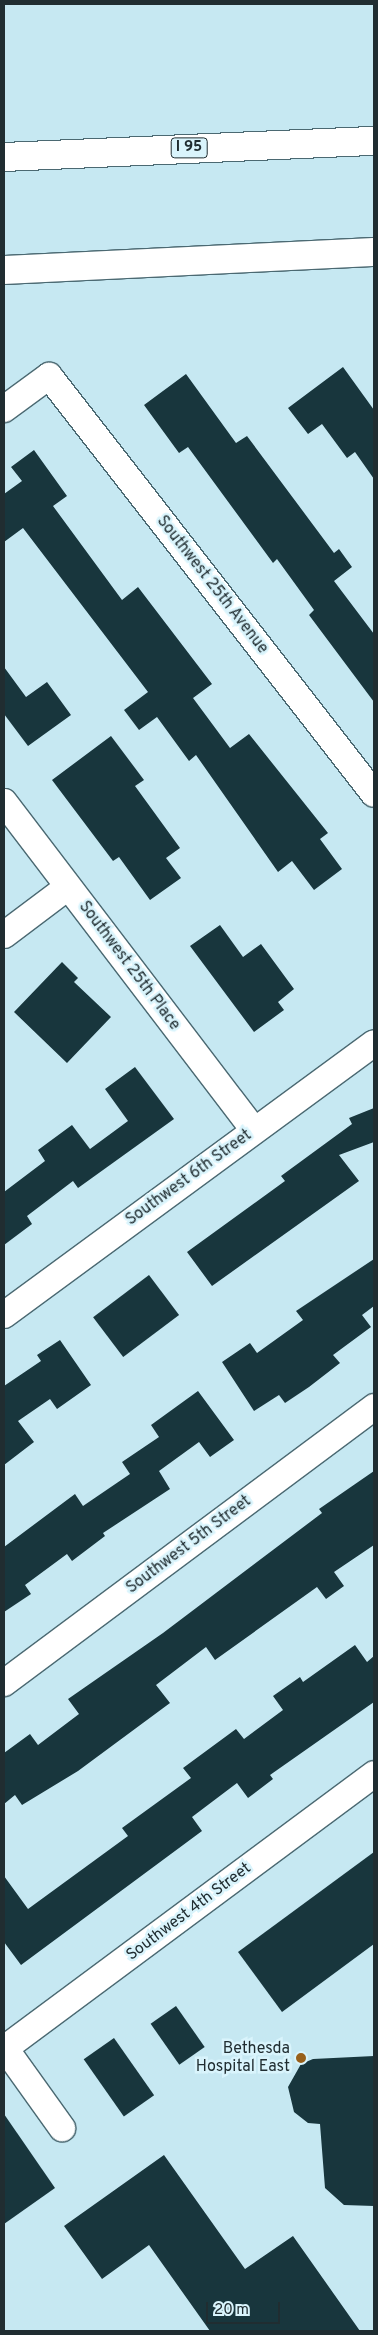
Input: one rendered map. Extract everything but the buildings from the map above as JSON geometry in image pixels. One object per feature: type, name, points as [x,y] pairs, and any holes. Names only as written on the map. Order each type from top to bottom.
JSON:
[{"type":"highway","name":"I 95","points":[[4,157],[374,141]]},
{"type":"highway","points":[[4,270],[374,252]]},
{"type":"street","name":"Southwest 25th Avenue","points":[[4,409],[49,376],[374,794]]},
{"type":"street","name":"Southwest 25th Place","points":[[4,802],[254,1130]]},
{"type":"street","points":[[4,935],[68,887]]},
{"type":"street","name":"Southwest 6th Street","points":[[4,1315],[374,1042]]},
{"type":"street","name":"Southwest 5th Street","points":[[4,1682],[374,1407]]},
{"type":"street","name":"Southwest 4th Street","points":[[4,2048],[374,1774]]},
{"type":"street","points":[[4,2048],[62,2128]]},
{"type":"place","name":"Bethesda Hospital East","points":[[301,2058]]}]
